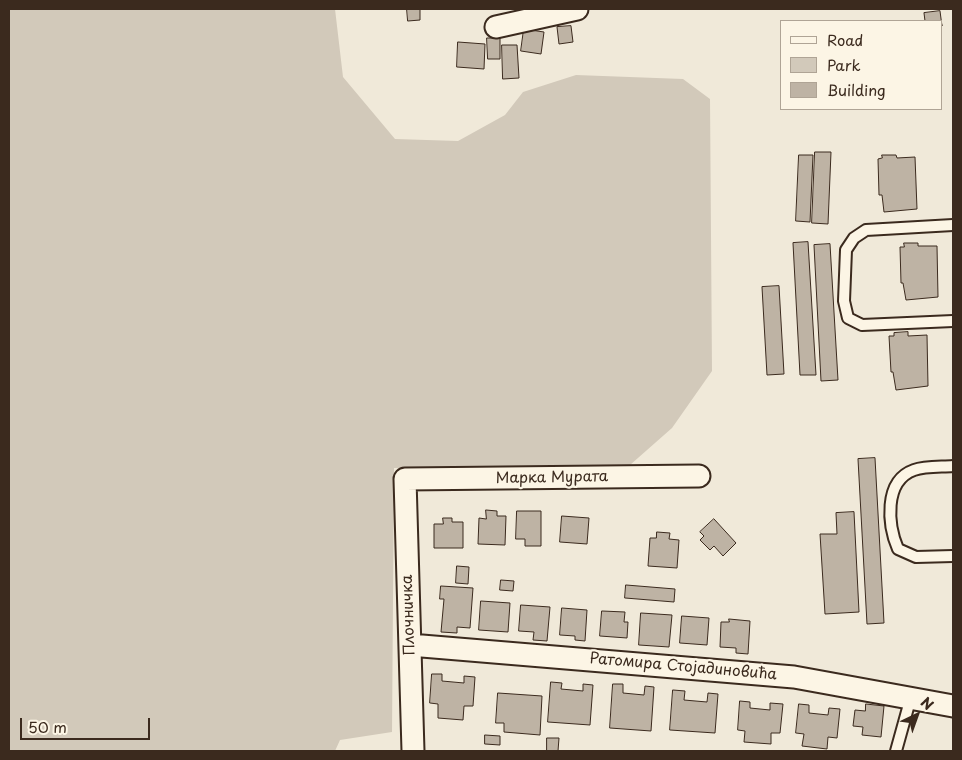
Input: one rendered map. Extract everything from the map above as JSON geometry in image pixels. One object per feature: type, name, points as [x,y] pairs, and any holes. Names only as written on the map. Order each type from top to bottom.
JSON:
[{"type":"street","points":[[496,26],[577,9]]},
{"type":"street","name":"Марка Мурата","points":[[404,479],[699,476]]},
{"type":"street","name":"Плочничка","points":[[404,479],[413,751]]},
{"type":"street","name":"Ратомира Стојадиновића","points":[[410,645],[794,677],[953,706]]},
{"type":"lane","points":[[953,225],[866,230],[854,238],[846,250],[844,301],[848,318],[862,326],[953,321]]},
{"type":"lane","points":[[953,466],[914,470],[899,481],[891,496],[891,533],[898,549],[916,558],[953,556]]},
{"type":"lane","points":[[896,751],[910,697]]},
{"type":"green space","points":[[9,9],[335,9],[343,77],[395,139],[458,141],[505,115],[523,92],[576,75],[683,79],[710,99],[712,371],[672,428],[630,465],[394,468],[392,732],[340,740],[335,751],[9,751]]},
{"type":"building","points":[[407,9],[420,9],[420,20],[408,21]]},
{"type":"building","points":[[940,11],[941,20],[925,20],[924,13]]},
{"type":"building","points":[[571,26],[573,42],[559,44],[557,27]]},
{"type":"building","points":[[524,29],[544,32],[541,54],[521,51]]},
{"type":"building","points":[[487,38],[500,38],[500,59],[488,59]]},
{"type":"building","points":[[458,42],[485,44],[484,69],[457,67]]},
{"type":"building","points":[[502,45],[517,45],[519,78],[503,79]]},
{"type":"building","points":[[815,152],[831,152],[828,224],[812,223]]},
{"type":"building","points":[[799,155],[813,155],[810,222],[796,221]]},
{"type":"building","points":[[882,155],[896,155],[897,158],[915,157],[917,209],[884,212],[882,195],[879,195],[878,159],[882,158]]},
{"type":"building","points":[[808,242],[816,375],[800,375],[793,243]]},
{"type":"building","points":[[904,243],[918,243],[918,246],[937,246],[938,297],[906,300],[903,283],[901,283],[900,247],[904,247]]},
{"type":"building","points":[[830,244],[838,380],[821,381],[814,245]]},
{"type":"building","points":[[779,286],[784,374],[767,375],[762,287]]},
{"type":"building","points":[[908,332],[908,336],[927,335],[928,386],[896,390],[893,372],[891,372],[889,336],[894,336],[894,333]]},
{"type":"building","points":[[875,458],[884,623],[867,624],[858,459]]},
{"type":"building","points":[[486,510],[497,511],[497,516],[506,516],[505,545],[478,544],[479,518],[486,519]]},
{"type":"building","points":[[517,511],[541,511],[541,546],[525,546],[525,539],[516,539]]},
{"type":"building","points":[[854,512],[859,612],[825,614],[820,534],[837,534],[836,513]]},
{"type":"building","points":[[562,516],[589,518],[587,544],[560,542]]},
{"type":"building","points":[[443,518],[452,518],[452,522],[463,522],[463,548],[434,548],[434,524],[443,524]]},
{"type":"building","points":[[714,519],[736,543],[723,556],[714,546],[710,550],[700,540],[704,536],[700,532]]},
{"type":"building","points":[[657,532],[670,533],[669,539],[679,540],[677,568],[648,566],[650,538],[656,538]]},
{"type":"building","points":[[457,566],[469,567],[468,584],[456,583]]},
{"type":"building","points":[[501,580],[514,581],[513,591],[500,590]]},
{"type":"building","points":[[626,585],[675,589],[674,602],[625,598]]},
{"type":"building","points":[[441,586],[473,588],[470,628],[457,627],[457,633],[441,632],[444,599],[440,599]]},
{"type":"building","points":[[481,601],[510,603],[508,632],[479,630]]},
{"type":"building","points":[[521,605],[550,607],[547,641],[533,640],[534,632],[519,631]]},
{"type":"building","points":[[562,608],[587,610],[585,641],[575,640],[575,636],[560,635]]},
{"type":"building","points":[[602,611],[625,612],[624,622],[628,622],[627,638],[600,636]]},
{"type":"building","points":[[641,613],[672,615],[669,647],[639,645]]},
{"type":"building","points":[[682,616],[709,618],[707,645],[680,643]]},
{"type":"building","points":[[729,619],[750,621],[748,654],[736,653],[736,648],[720,647],[721,622],[729,622]]},
{"type":"building","points":[[432,674],[442,674],[442,681],[464,683],[464,676],[475,677],[473,706],[464,706],[463,720],[438,718],[438,704],[430,703]]},
{"type":"building","points":[[551,682],[562,683],[561,689],[583,691],[583,684],[593,685],[590,725],[548,722]]},
{"type":"building","points":[[613,684],[623,684],[623,693],[644,695],[645,686],[654,687],[651,731],[610,728]]},
{"type":"building","points":[[673,690],[685,691],[684,700],[707,702],[708,693],[718,694],[715,733],[670,730]]},
{"type":"building","points":[[498,693],[542,696],[540,735],[504,732],[504,723],[496,723]]},
{"type":"building","points":[[740,701],[750,702],[750,708],[770,710],[770,703],[783,704],[780,733],[771,733],[771,744],[744,742],[745,731],[738,730]]},
{"type":"building","points":[[799,704],[809,705],[809,713],[828,715],[829,708],[840,709],[837,738],[828,737],[827,749],[802,746],[804,734],[796,733]]},
{"type":"building","points":[[866,704],[884,706],[881,737],[862,735],[863,727],[853,726],[855,710],[865,711]]},
{"type":"building","points":[[485,735],[500,736],[500,745],[485,744]]},
{"type":"building","points":[[547,738],[559,738],[558,751],[547,751]]}]
